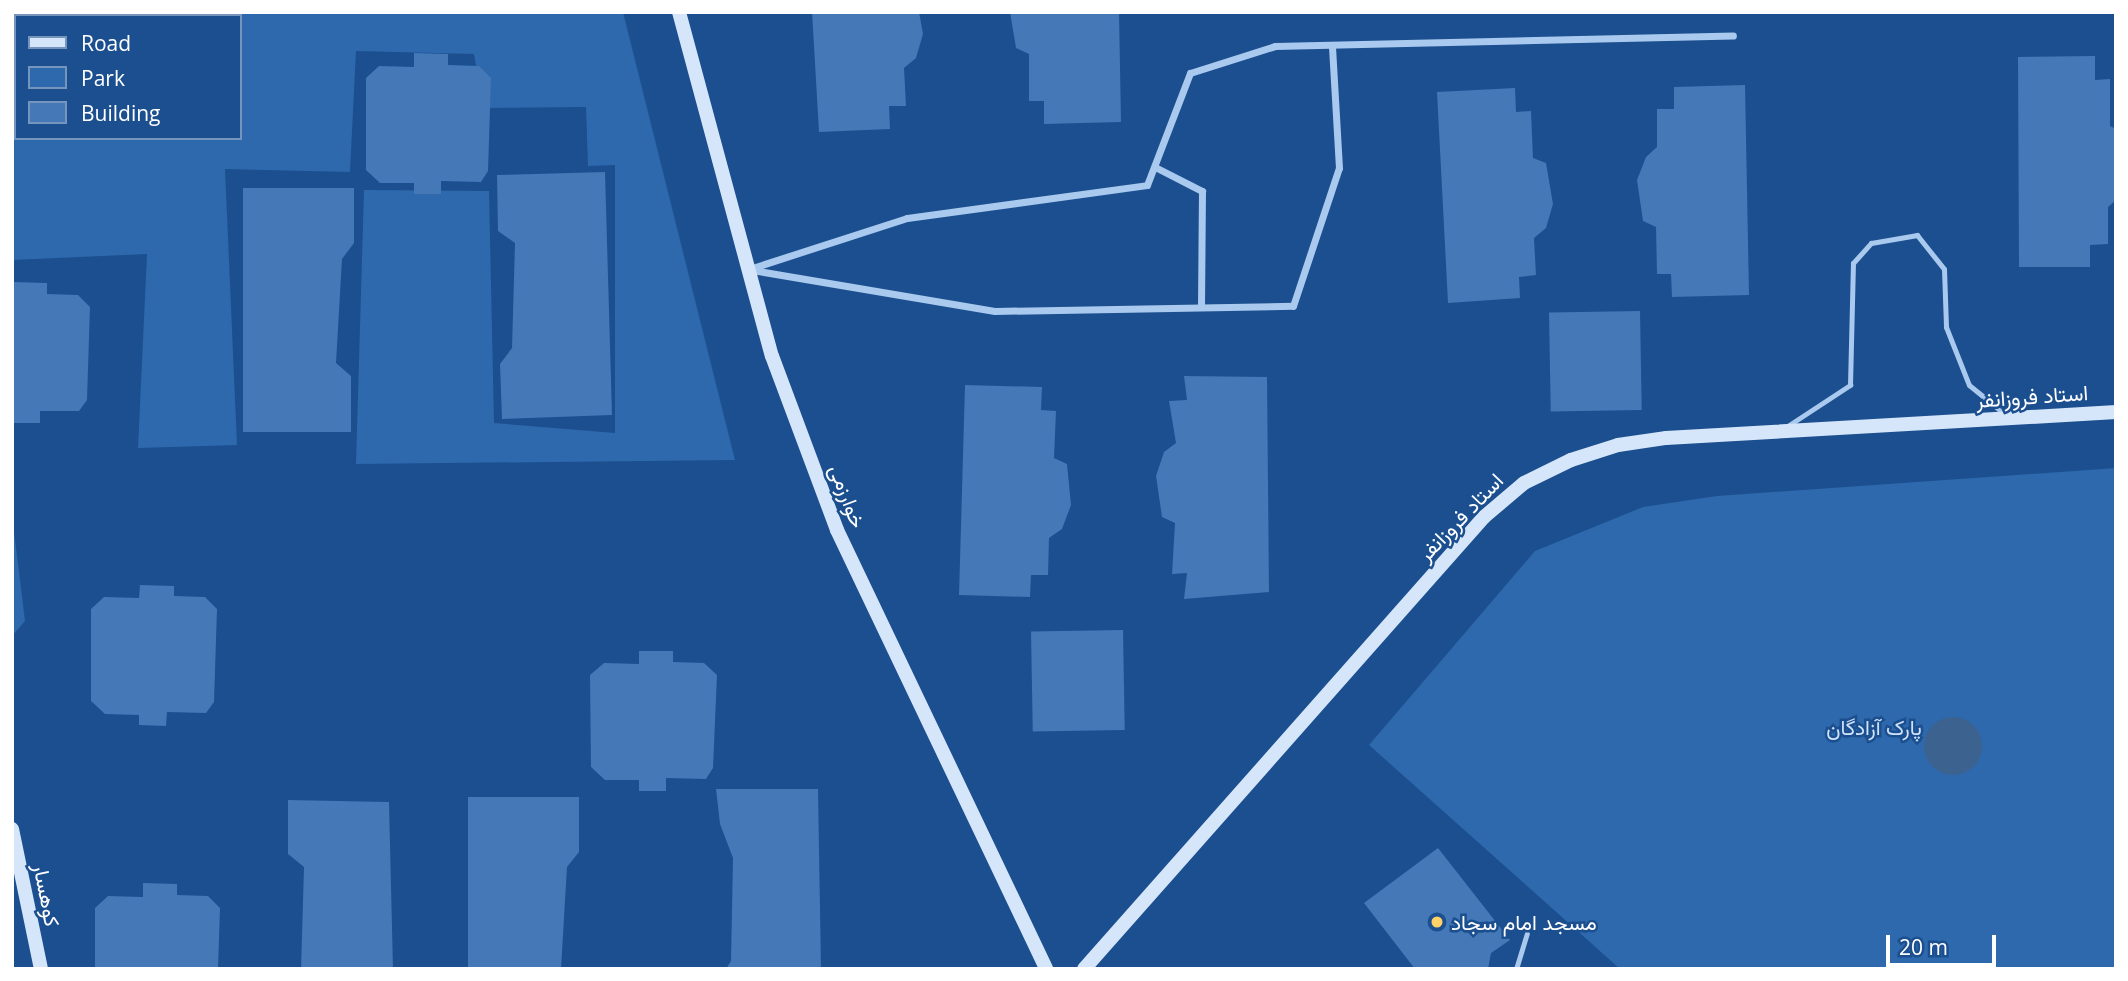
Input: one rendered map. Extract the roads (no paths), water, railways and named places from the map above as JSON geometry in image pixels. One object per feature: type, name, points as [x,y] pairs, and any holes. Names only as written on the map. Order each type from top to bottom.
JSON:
[{"type":"street","name":"خوارزمی","points":[[679,12],[772,356],[837,530],[1046,969]]},
{"type":"street","points":[[748,269],[907,218],[1147,185],[1191,73],[1275,46],[1733,36]]},
{"type":"street","points":[[748,269],[995,310],[1293,306],[1339,167],[1332,45]]},
{"type":"street","points":[[1154,166],[1202,191],[1201,307]]},
{"type":"street","name":"استاد فروزانفر","points":[[1084,969],[1484,517],[1524,483],[1571,460],[1618,445],[1778,432],[2116,412]]},
{"type":"street","name":"کوهسار","points":[[12,830],[41,969]]},
{"type":"lane","points":[[1778,432],[1850,385],[1853,263],[1871,243],[1917,235],[1944,269],[1945,327],[1969,385],[2012,419]]},
{"type":"lane","points":[[1516,969],[1527,934]]},
{"type":"place","name":"مسجد امام سجاد","points":[[1437,922]]},
{"type":"park label","name":"پارک آزادگان","points":[[1874,727]]}]
